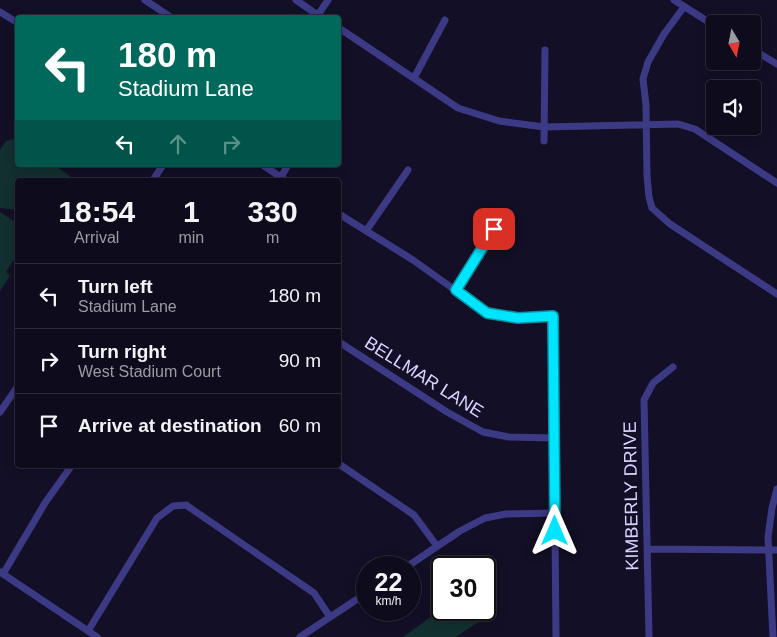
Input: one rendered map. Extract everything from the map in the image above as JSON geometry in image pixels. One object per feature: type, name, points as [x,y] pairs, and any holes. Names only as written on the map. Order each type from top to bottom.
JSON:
[{"type":"street","points":[[146,0],[168,15]]},
{"type":"street","points":[[296,0],[318,15]]},
{"type":"street","points":[[320,15],[328,0]]},
{"type":"street","points":[[674,0],[706,20]]},
{"type":"street","points":[[684,7],[664,34],[648,62],[643,79],[646,105],[647,176],[652,208],[677,229],[777,294]]},
{"type":"street","points":[[0,12],[15,21]]},
{"type":"street","points":[[414,78],[445,20]]},
{"type":"street","points":[[341,29],[458,108],[499,121],[544,127],[678,124],[695,129],[777,183]]},
{"type":"street","points":[[544,141],[545,50]]},
{"type":"street","points":[[761,54],[777,64]]},
{"type":"street","points":[[155,178],[163,167]]},
{"type":"street","points":[[266,167],[282,178]]},
{"type":"street","points":[[366,231],[408,170]]},
{"type":"street","points":[[341,215],[413,260],[487,313],[518,318],[553,316],[556,637]]},
{"type":"street","points":[[456,290],[494,229]]},
{"type":"street","name":"BELLMAR LANE","points":[[341,343],[447,412],[483,432],[509,437],[554,438]]},
{"type":"street","name":"KIMBERLY DRIVE","points":[[649,637],[644,400],[653,383],[673,367]]},
{"type":"street","points":[[0,412],[15,390]]},
{"type":"street","points":[[341,465],[414,515],[437,546]]},
{"type":"street","points":[[70,468],[1,573],[97,637]]},
{"type":"street","points":[[773,637],[768,537],[777,488]]},
{"type":"street","points":[[88,631],[157,518],[173,506],[186,505],[314,593],[330,617]]},
{"type":"street","points":[[421,557],[460,531],[485,518],[506,514],[555,513]]},
{"type":"street","points":[[647,549],[777,550]]},
{"type":"street","points":[[300,637],[356,600]]},
{"type":"green space","points":[[15,140],[15,167],[57,167],[70,176],[68,178],[15,178],[15,210],[0,208],[0,150],[6,141]]},
{"type":"green space","points":[[0,212],[15,222],[15,258],[6,272],[10,276],[0,291]]},
{"type":"green space","points":[[431,617],[431,621],[480,621],[456,637],[403,637]]},
{"type":"route","points":[[494,229],[456,290],[487,313],[518,318],[553,316],[555,531]]}]
